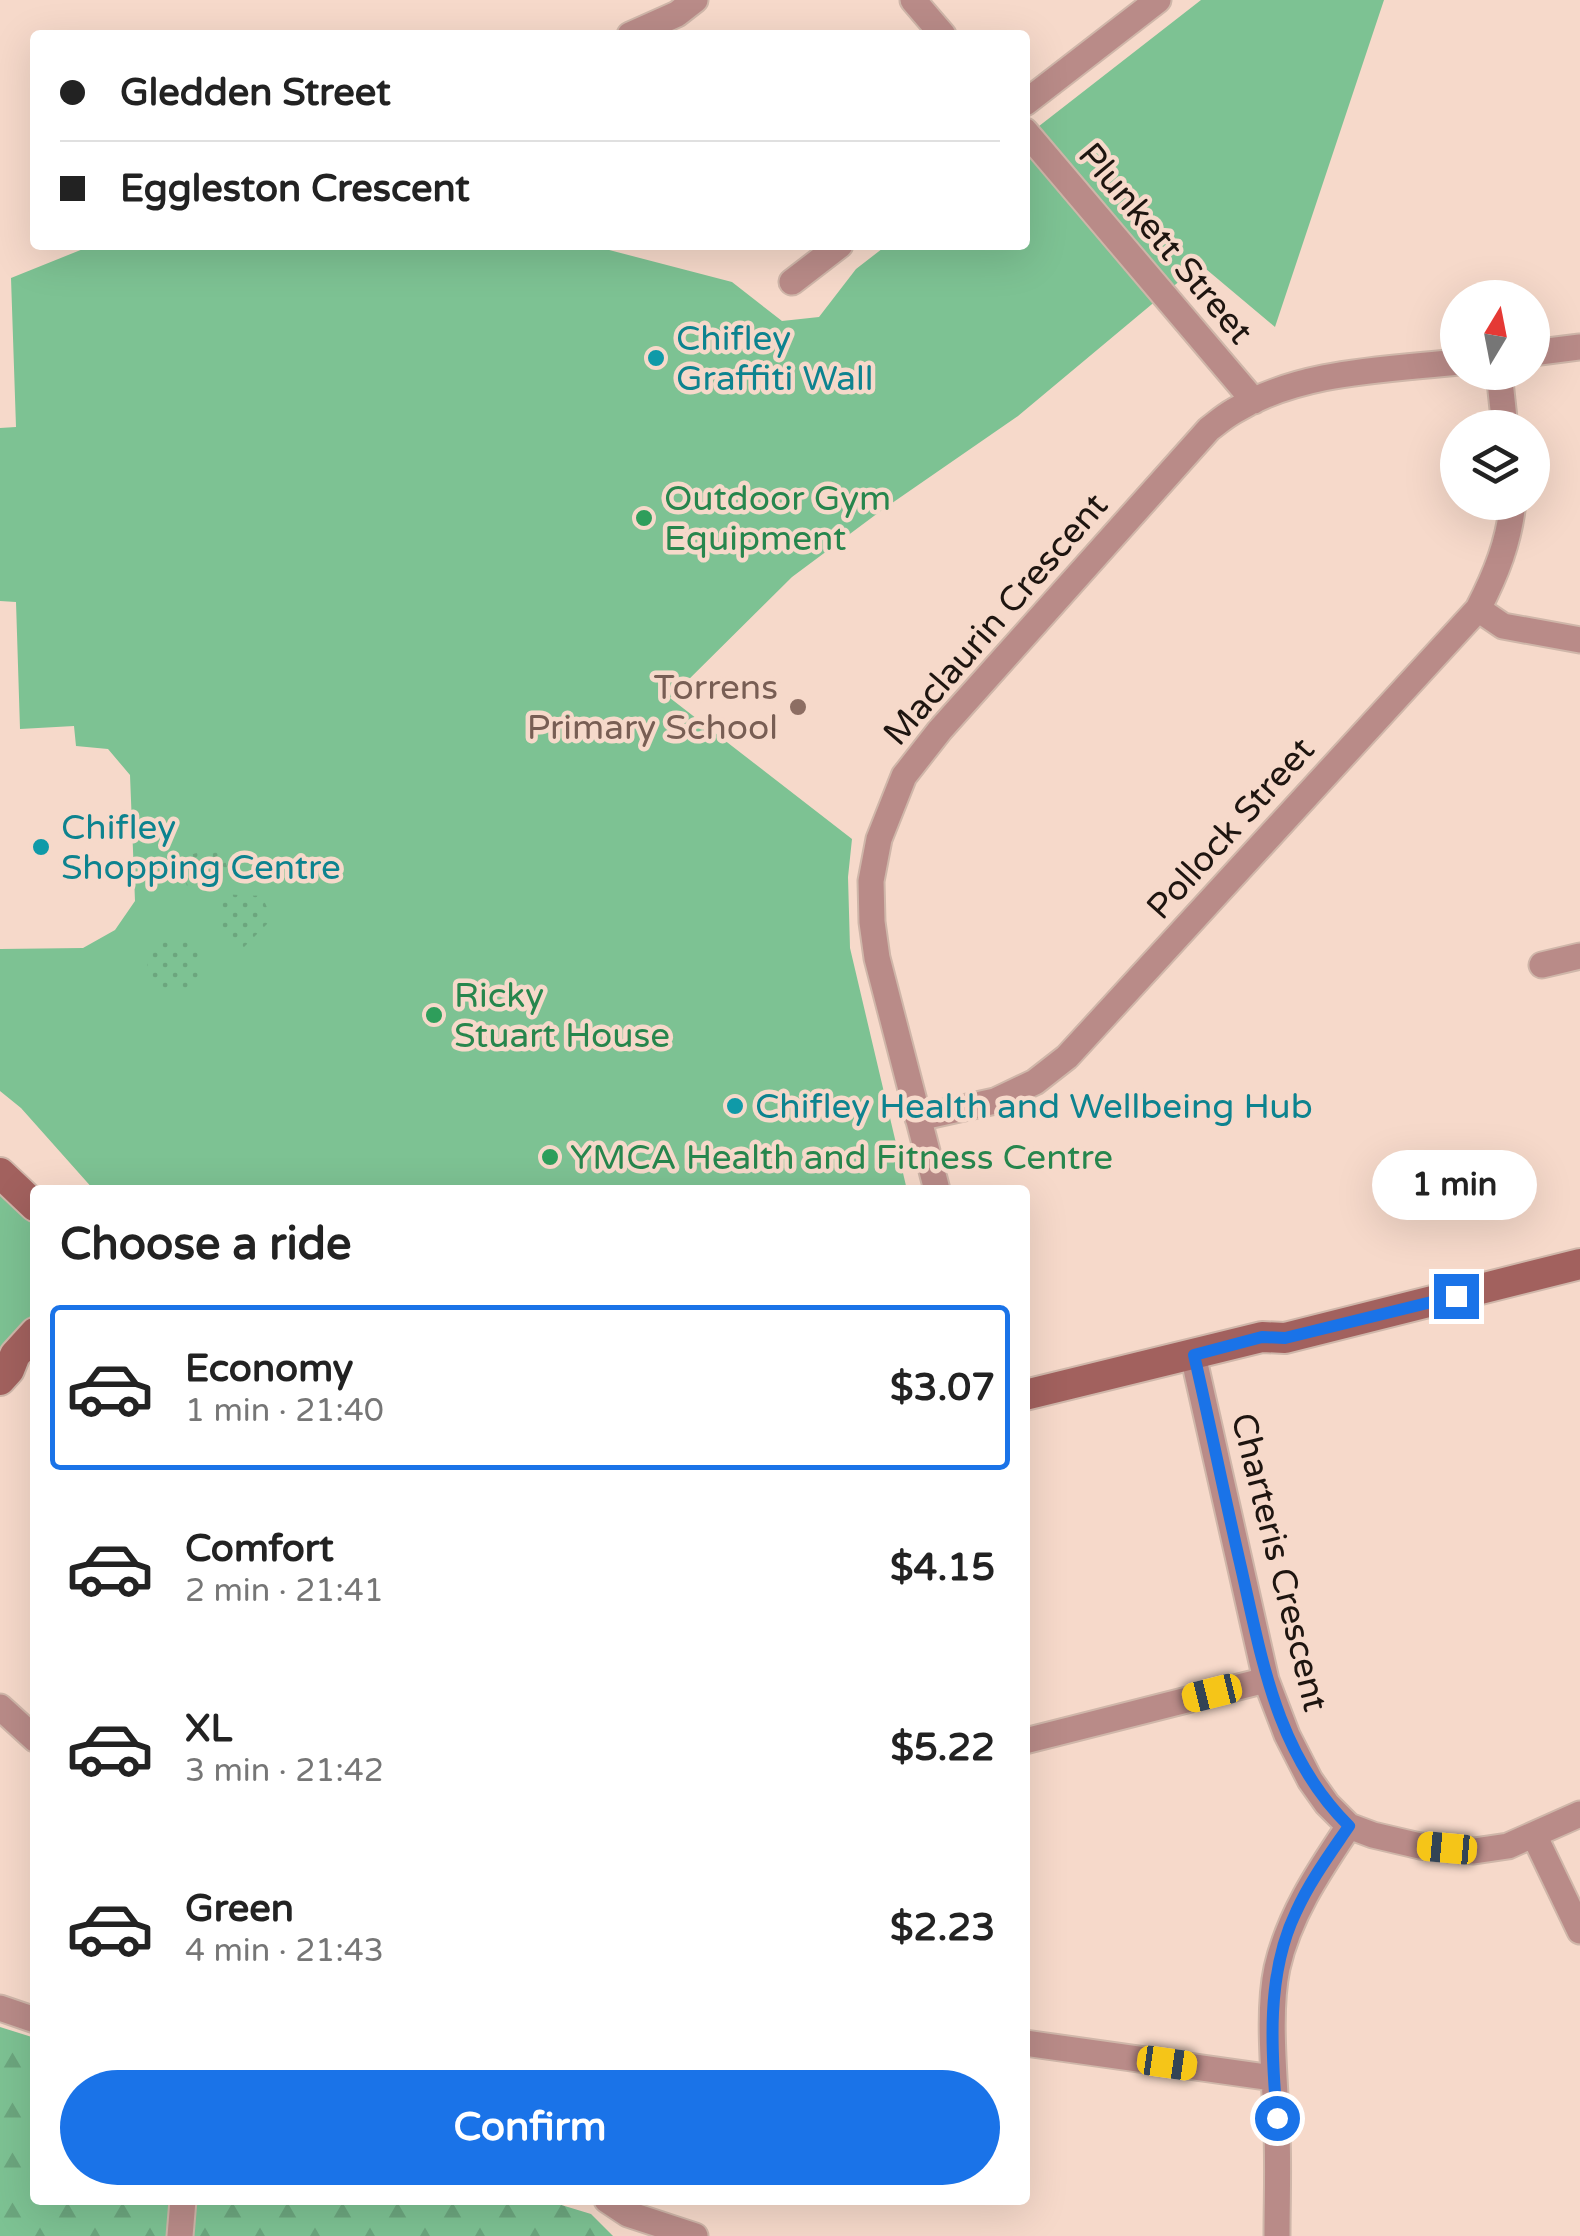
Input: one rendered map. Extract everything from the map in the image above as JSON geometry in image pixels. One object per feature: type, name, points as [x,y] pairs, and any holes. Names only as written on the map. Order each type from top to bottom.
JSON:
[{"type":"street","points":[[641,30],[677,14],[694,0]]},
{"type":"street","points":[[914,0],[939,30]]},
{"type":"street","points":[[1030,99],[1158,0]]},
{"type":"street","name":"Plunkett Street","points":[[1030,137],[1254,401]]},
{"type":"street","points":[[792,282],[834,250]]},
{"type":"street","points":[[1550,351],[1580,347]]},
{"type":"street","name":"Maclaurin Crescent","points":[[936,1185],[877,958],[872,922],[871,881],[879,839],[904,776],[940,730],[1209,430],[1234,410],[1321,378],[1440,364]]},
{"type":"street","name":"Pollock Street","points":[[918,1118],[995,1101],[1035,1082],[1068,1057],[1478,609],[1498,571],[1511,520]]},
{"type":"street","points":[[1478,609],[1504,626],[1580,640]]},
{"type":"street","points":[[1542,966],[1580,956]]},
{"type":"street","points":[[1,1174],[30,1201]]},
{"type":"street","points":[[1030,1413],[1196,1364],[1262,1337],[1285,1338],[1580,1264]]},
{"type":"street","points":[[15,1368],[15,1355],[30,1339]]},
{"type":"street","points":[[1030,1394],[1196,1364]]},
{"type":"street","name":"Charteris Crescent","points":[[1196,1364],[1266,1680],[1310,1780],[1349,1826]]},
{"type":"street","points":[[1030,1739],[1266,1680]]},
{"type":"street","points":[[0,1706],[30,1734]]},
{"type":"street","points":[[1276,2236],[1276,1970],[1294,1914],[1349,1826],[1373,1836],[1420,1846],[1474,1850],[1508,1846],[1580,1814]]},
{"type":"street","points":[[1534,1835],[1580,1932]]},
{"type":"street","points":[[0,2008],[30,2018]]},
{"type":"street","points":[[1030,2044],[1273,2078]]},
{"type":"street","points":[[180,2236],[183,2205]]},
{"type":"street","points":[[614,2205],[628,2214],[695,2236]]},
{"type":"green space","points":[[1201,0],[1384,0],[1275,327],[1200,264],[1018,416],[792,577],[670,698],[852,839],[848,877],[850,948],[906,1185],[90,1185],[21,1108],[0,1091],[0,949],[83,948],[115,930],[135,901],[130,775],[108,749],[76,746],[74,726],[20,729],[16,602],[0,601],[0,428],[16,427],[11,278],[81,250],[609,250],[732,282],[782,321],[819,317],[856,269],[881,250],[1030,250],[1030,133]]},
{"type":"green space","points":[[221,846],[229,874],[187,886],[179,858]]},
{"type":"green space","points":[[220,894],[262,896],[272,919],[242,949],[220,928],[219,923],[224,921]]},
{"type":"green space","points":[[174,938],[193,946],[201,965],[193,984],[174,992],[155,984],[147,965],[155,946]]},
{"type":"green space","points":[[0,1194],[30,1221],[30,1316],[0,1355]]},
{"type":"green space","points":[[0,2027],[30,2036],[30,2205],[561,2205],[591,2214],[613,2236],[0,2236]]},
{"type":"place","name":"Chifley Graffiti Wall","points":[[656,358]]},
{"type":"place","name":"Outdoor Gym Equipment","points":[[644,518]]},
{"type":"place","name":"Torrens Primary School","points":[[798,707]]},
{"type":"place","name":"Chifley Shopping Centre","points":[[41,847]]},
{"type":"place","name":"Ricky Stuart House","points":[[434,1015]]},
{"type":"place","name":"Chifley Health and Wellbeing Hub","points":[[735,1106]]},
{"type":"place","name":"YMCA Health and Fitness Centre","points":[[550,1157]]},
{"type":"route","points":[[1277,2118],[1273,2078],[1276,1970],[1294,1914],[1349,1826],[1310,1780],[1266,1680],[1194,1355],[1262,1337],[1285,1338],[1456,1296]]}]
